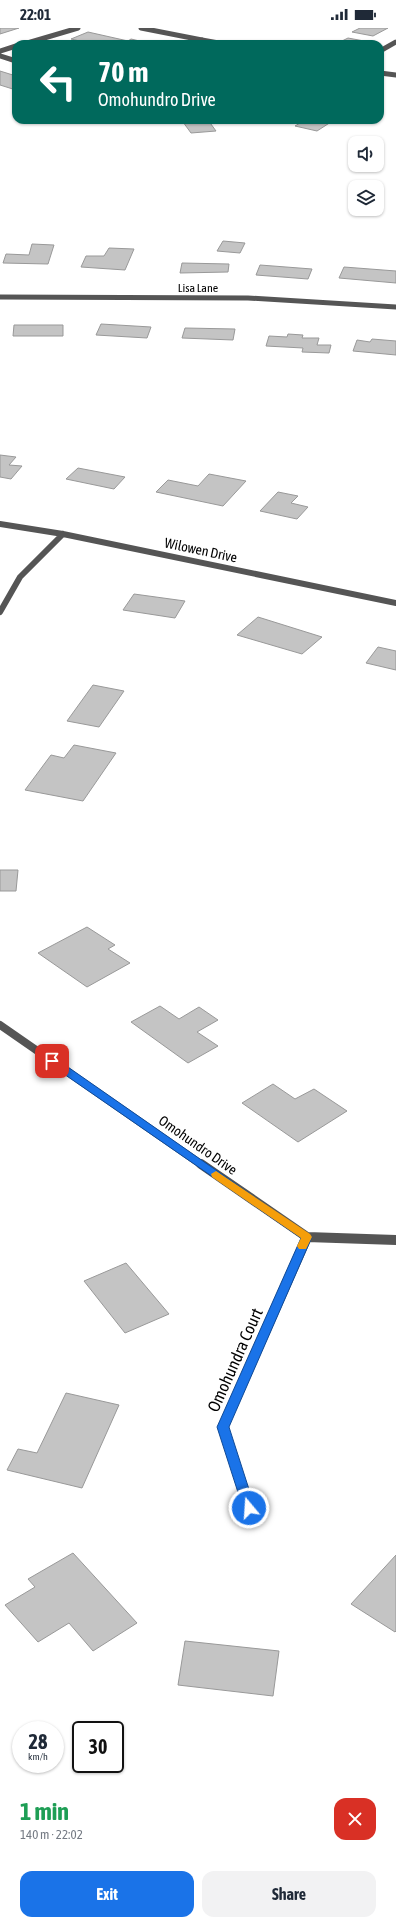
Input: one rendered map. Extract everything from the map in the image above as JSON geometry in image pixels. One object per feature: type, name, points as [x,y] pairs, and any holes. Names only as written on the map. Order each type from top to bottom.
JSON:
[{"type":"street","points":[[38,40],[78,28]]},
{"type":"street","points":[[141,28],[202,40]]},
{"type":"street","points":[[384,49],[396,42]]},
{"type":"street","points":[[0,51],[12,47]]},
{"type":"street","points":[[0,56],[12,60]]},
{"type":"street","points":[[384,74],[396,75]]},
{"type":"street","name":"Lisa Lane","points":[[0,297],[251,298],[345,302],[396,307]]},
{"type":"street","name":"Wilowen Drive","points":[[0,524],[63,534],[396,603]]},
{"type":"street","points":[[0,612],[20,577],[63,534]]},
{"type":"street","name":"Omohundro Drive","points":[[0,1025],[307,1237]]},
{"type":"street","points":[[307,1237],[396,1240]]},
{"type":"street","name":"Omohundra Court","points":[[253,1521],[223,1427],[307,1237]]},
{"type":"building","points":[[0,28],[19,28],[0,34]]},
{"type":"building","points":[[360,28],[388,28],[373,36],[352,32]]},
{"type":"building","points":[[88,32],[124,40],[75,40],[71,39]]},
{"type":"building","points":[[348,38],[359,40],[344,40]]},
{"type":"building","points":[[0,71],[12,75],[12,89],[0,85]]},
{"type":"building","points":[[184,124],[211,124],[216,131],[191,133]]},
{"type":"building","points":[[298,124],[328,124],[317,131],[295,126]]},
{"type":"building","points":[[223,241],[245,243],[240,253],[217,251]]},
{"type":"building","points":[[32,244],[54,245],[48,264],[3,263],[6,254],[29,255]]},
{"type":"building","points":[[109,248],[134,249],[125,270],[81,267],[86,256],[104,256]]},
{"type":"building","points":[[182,263],[229,264],[228,272],[180,273]]},
{"type":"building","points":[[260,265],[312,269],[308,279],[256,275]]},
{"type":"building","points":[[344,267],[396,271],[396,283],[339,278]]},
{"type":"building","points":[[101,324],[151,327],[147,338],[96,335]]},
{"type":"building","points":[[14,325],[63,325],[63,336],[13,336]]},
{"type":"building","points":[[185,328],[235,329],[233,340],[182,338]]},
{"type":"building","points":[[288,334],[303,335],[302,338],[319,338],[317,345],[331,345],[329,353],[302,352],[303,348],[266,346],[269,336],[287,337]]},
{"type":"building","points":[[372,339],[396,341],[396,355],[353,351],[357,340],[370,342]]},
{"type":"building","points":[[0,455],[16,457],[9,465],[22,466],[11,479],[0,477]]},
{"type":"building","points":[[78,468],[125,477],[114,489],[66,479]]},
{"type":"building","points":[[209,474],[246,481],[223,506],[156,492],[168,480],[198,486]]},
{"type":"building","points":[[278,492],[298,496],[291,503],[308,507],[297,519],[260,511]]},
{"type":"building","points":[[134,594],[185,601],[175,618],[123,610]]},
{"type":"building","points":[[258,617],[322,637],[302,654],[237,635]]},
{"type":"building","points":[[378,647],[396,651],[396,670],[366,663]]},
{"type":"building","points":[[93,685],[124,691],[99,727],[67,721]]},
{"type":"building","points":[[74,745],[116,753],[83,801],[25,790],[51,755],[64,758]]},
{"type":"building","points":[[0,870],[18,870],[16,891],[0,891]]},
{"type":"building","points":[[87,927],[115,945],[108,949],[130,963],[87,987],[38,953]]},
{"type":"building","points":[[160,1006],[179,1019],[199,1007],[218,1020],[197,1032],[218,1046],[188,1063],[131,1022]]},
{"type":"building","points":[[273,1084],[295,1099],[314,1089],[347,1111],[298,1142],[242,1103]]},
{"type":"building","points":[[126,1263],[169,1314],[125,1333],[84,1281]]},
{"type":"building","points":[[66,1393],[119,1405],[82,1488],[7,1470],[18,1449],[37,1453]]},
{"type":"building","points":[[73,1553],[137,1623],[93,1651],[69,1623],[38,1642],[5,1605],[35,1587],[28,1579]]},
{"type":"building","points":[[396,1555],[396,1631],[395,1632],[351,1604]]},
{"type":"building","points":[[185,1641],[279,1651],[273,1696],[178,1685]]},
{"type":"slow traffic","points":[[216,1174],[307,1237],[303,1246]]},
{"type":"route","points":[[52,1061],[307,1237],[223,1427],[249,1508]]}]
